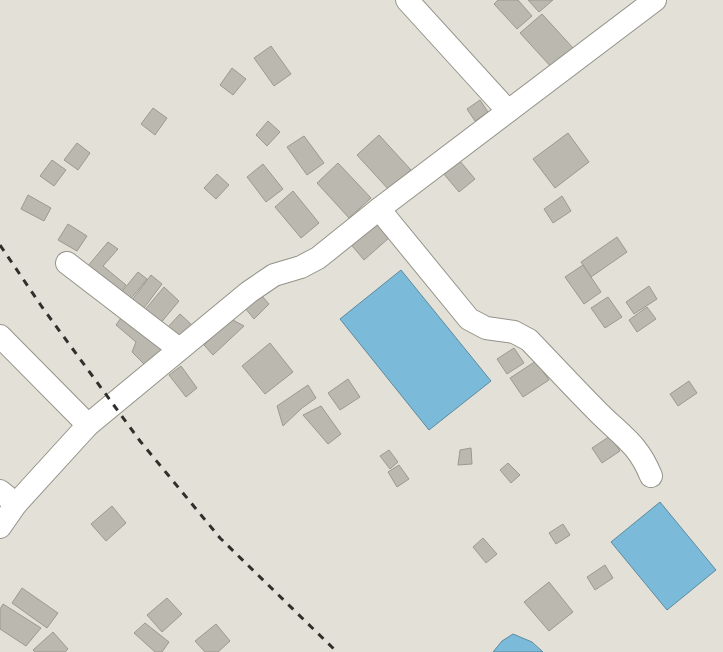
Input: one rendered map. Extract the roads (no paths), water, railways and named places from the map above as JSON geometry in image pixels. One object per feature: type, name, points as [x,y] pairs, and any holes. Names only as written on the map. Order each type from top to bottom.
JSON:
[{"type":"street","points":[[407,0],[508,111]]},
{"type":"street","points":[[0,527],[8,498],[88,425],[261,282],[274,275],[302,267],[318,258],[379,209],[655,0]]},
{"type":"street","points":[[379,209],[469,319],[486,328],[514,332],[529,340],[600,414],[634,446],[644,459],[651,476]]},
{"type":"street","points":[[67,263],[179,349]]},
{"type":"street","points":[[0,336],[88,425]]},
{"type":"water","points":[[401,270],[491,381],[429,430],[340,319]]},
{"type":"water","points":[[660,502],[716,570],[667,610],[611,542]]},
{"type":"water","points":[[513,634],[532,642],[543,652],[493,652],[502,641]]},
{"type":"railway","points":[[0,245],[42,307],[140,441],[220,538],[337,652]]}]
